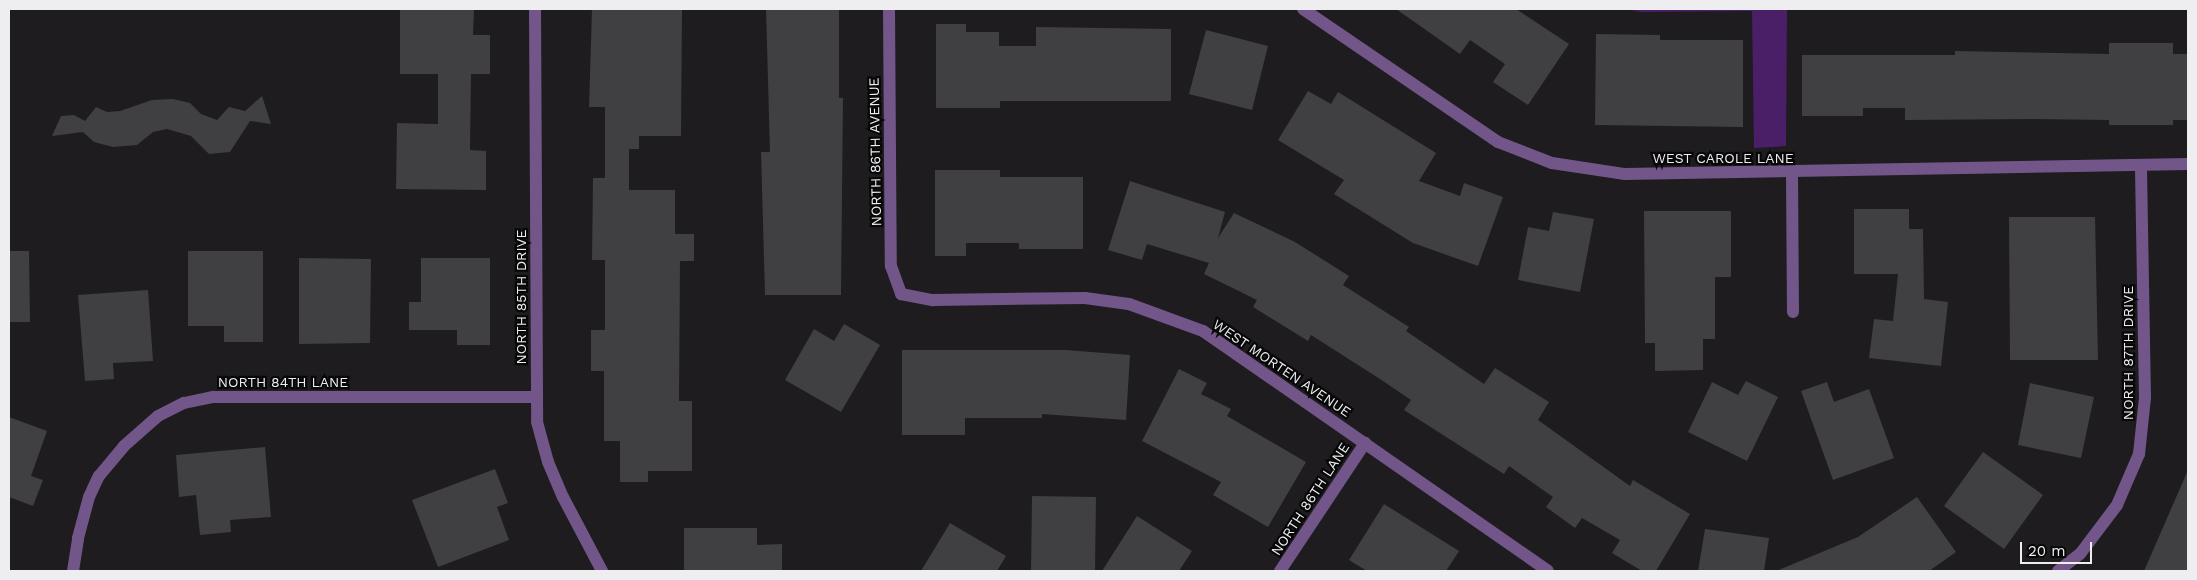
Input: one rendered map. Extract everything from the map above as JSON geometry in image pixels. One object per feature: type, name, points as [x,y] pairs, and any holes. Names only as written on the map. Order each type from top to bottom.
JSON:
[{"type":"street","name":"NORTH 85TH DRIVE","points":[[535,9],[537,422],[548,462],[602,571]]},
{"type":"street","name":"NORTH 86TH AVENUE","points":[[889,9],[891,266],[900,294]]},
{"type":"street","name":"WEST CAROLE LANE","points":[[1304,9],[1498,142],[1552,163],[1624,174],[1792,173],[2188,164]]},
{"type":"street","name":"NORTH 87TH DRIVE","points":[[2058,571],[2080,554],[2117,505],[2139,454],[2145,398],[2141,165]]},
{"type":"street","points":[[1792,173],[1793,312]]},
{"type":"street","name":"WEST MORTEN AVENUE","points":[[900,294],[933,300],[1086,298],[1129,304],[1172,318],[1203,331],[1548,571]]},
{"type":"street","name":"NORTH 84TH LANE","points":[[73,571],[78,538],[89,496],[99,476],[124,446],[158,416],[184,403],[213,397],[536,397]]},
{"type":"street","name":"NORTH 86TH LANE","points":[[1280,571],[1365,443]]},
{"type":"shaded area","points":[[1627,9],[1787,9],[1786,146],[1754,148],[1752,11],[1641,12]]},
{"type":"building","points":[[400,9],[474,9],[473,35],[490,35],[490,74],[471,74],[470,150],[486,151],[486,190],[396,189],[397,123],[438,124],[438,74],[400,74]]},
{"type":"building","points":[[592,9],[682,9],[681,136],[639,136],[639,149],[629,149],[629,190],[675,190],[675,234],[694,234],[694,261],[680,261],[679,401],[692,401],[692,471],[648,471],[648,482],[620,482],[620,441],[604,441],[604,371],[591,371],[591,330],[605,330],[605,260],[592,260],[593,178],[605,178],[605,107],[589,107]]},
{"type":"building","points":[[766,9],[839,9],[839,98],[843,98],[841,295],[765,295],[761,152],[770,152]]},
{"type":"building","points":[[1396,9],[1516,9],[1569,44],[1528,105],[1493,82],[1505,64],[1470,40],[1460,54]]},
{"type":"building","points":[[936,24],[966,24],[966,32],[999,32],[999,46],[1036,46],[1036,27],[1171,29],[1171,101],[1000,101],[1000,108],[936,108]]},
{"type":"building","points":[[1206,30],[1268,46],[1252,110],[1189,94]]},
{"type":"building","points":[[1596,34],[1660,35],[1660,40],[1743,40],[1743,127],[1595,125]]},
{"type":"building","points":[[2109,43],[2173,43],[2173,54],[2188,54],[2188,120],[2173,120],[2173,125],[2109,125],[2109,120],[1905,120],[1905,108],[1863,108],[1863,116],[1802,116],[1802,55],[1955,55],[1955,51],[2109,54]]},
{"type":"building","points":[[1308,91],[1331,104],[1338,92],[1436,153],[1419,181],[1460,196],[1464,183],[1503,197],[1478,266],[1413,243],[1334,194],[1344,180],[1278,140]]},
{"type":"building","points":[[262,96],[271,124],[250,121],[230,152],[209,154],[191,136],[167,129],[153,132],[137,145],[113,147],[94,142],[83,132],[52,136],[61,116],[74,115],[85,121],[96,107],[107,112],[120,111],[152,100],[173,99],[190,103],[201,114],[217,120],[229,107],[245,111]]},
{"type":"building","points":[[935,170],[1000,170],[1000,177],[1083,177],[1083,249],[1019,249],[1019,243],[966,243],[966,256],[935,256]]},
{"type":"building","points":[[1130,181],[1225,212],[1218,238],[1234,213],[1295,242],[1349,276],[1343,285],[1409,327],[1406,331],[1484,384],[1495,368],[1549,402],[1538,420],[1630,486],[1633,480],[1690,514],[1656,571],[1642,571],[1612,553],[1620,540],[1582,518],[1575,528],[1546,507],[1553,497],[1509,466],[1504,474],[1404,410],[1411,400],[1380,379],[1311,335],[1308,341],[1253,307],[1257,300],[1204,274],[1209,263],[1147,244],[1142,260],[1108,250]]},
{"type":"building","points":[[1854,209],[1909,209],[1909,229],[1923,229],[1924,299],[1948,302],[1941,366],[1869,358],[1874,319],[1893,321],[1898,274],[1854,274]]},
{"type":"building","points":[[1644,211],[1731,211],[1731,277],[1715,277],[1715,339],[1703,339],[1703,370],[1655,371],[1655,343],[1645,343]]},
{"type":"building","points":[[1553,212],[1594,219],[1580,292],[1518,280],[1528,227],[1549,231]]},
{"type":"building","points":[[2009,217],[2095,217],[2098,360],[2010,360]]},
{"type":"building","points":[[9,251],[29,251],[30,322],[9,322]]},
{"type":"building","points":[[188,251],[263,251],[263,342],[224,342],[224,326],[188,326]]},
{"type":"building","points":[[299,258],[371,259],[370,343],[299,344]]},
{"type":"building","points":[[421,258],[490,258],[490,345],[457,345],[457,330],[409,330],[409,302],[421,302]]},
{"type":"building","points":[[148,290],[153,361],[113,363],[114,379],[85,381],[78,295]]},
{"type":"building","points":[[844,324],[880,345],[841,412],[785,380],[814,329],[834,341]]},
{"type":"building","points":[[902,350],[1066,350],[1130,355],[1126,420],[1042,414],[1042,418],[965,418],[965,435],[902,435]]},
{"type":"building","points":[[1179,369],[1207,383],[1201,394],[1231,409],[1227,416],[1306,462],[1268,527],[1213,495],[1221,482],[1142,441]]},
{"type":"building","points":[[1746,381],[1778,397],[1747,461],[1688,432],[1712,382],[1738,395]]},
{"type":"building","points":[[1827,382],[1834,402],[1869,389],[1894,458],[1833,480],[1801,391]]},
{"type":"building","points":[[2030,383],[2094,397],[2081,458],[2018,445]]},
{"type":"building","points":[[9,417],[47,431],[31,476],[43,480],[33,506],[9,497]]},
{"type":"building","points":[[265,447],[271,517],[230,520],[231,532],[200,535],[196,495],[179,497],[176,455]]},
{"type":"building","points":[[1983,452],[2043,495],[2004,549],[1944,506]]},
{"type":"building","points":[[495,469],[508,503],[497,507],[509,540],[438,567],[412,500]]},
{"type":"building","points":[[2188,470],[2188,571],[2144,571]]},
{"type":"building","points":[[1032,496],[1096,497],[1095,571],[1031,571]]},
{"type":"building","points":[[1917,497],[1956,552],[1929,571],[1776,571],[1858,537]]},
{"type":"building","points":[[1384,504],[1459,551],[1446,571],[1367,571],[1349,560]]},
{"type":"building","points":[[1137,516],[1192,551],[1179,571],[1102,571]]},
{"type":"building","points":[[950,523],[1006,556],[997,571],[921,571]]},
{"type":"building","points":[[684,528],[757,528],[757,545],[782,544],[782,571],[684,571]]},
{"type":"building","points":[[1705,529],[1769,538],[1764,571],[1698,571]]}]
